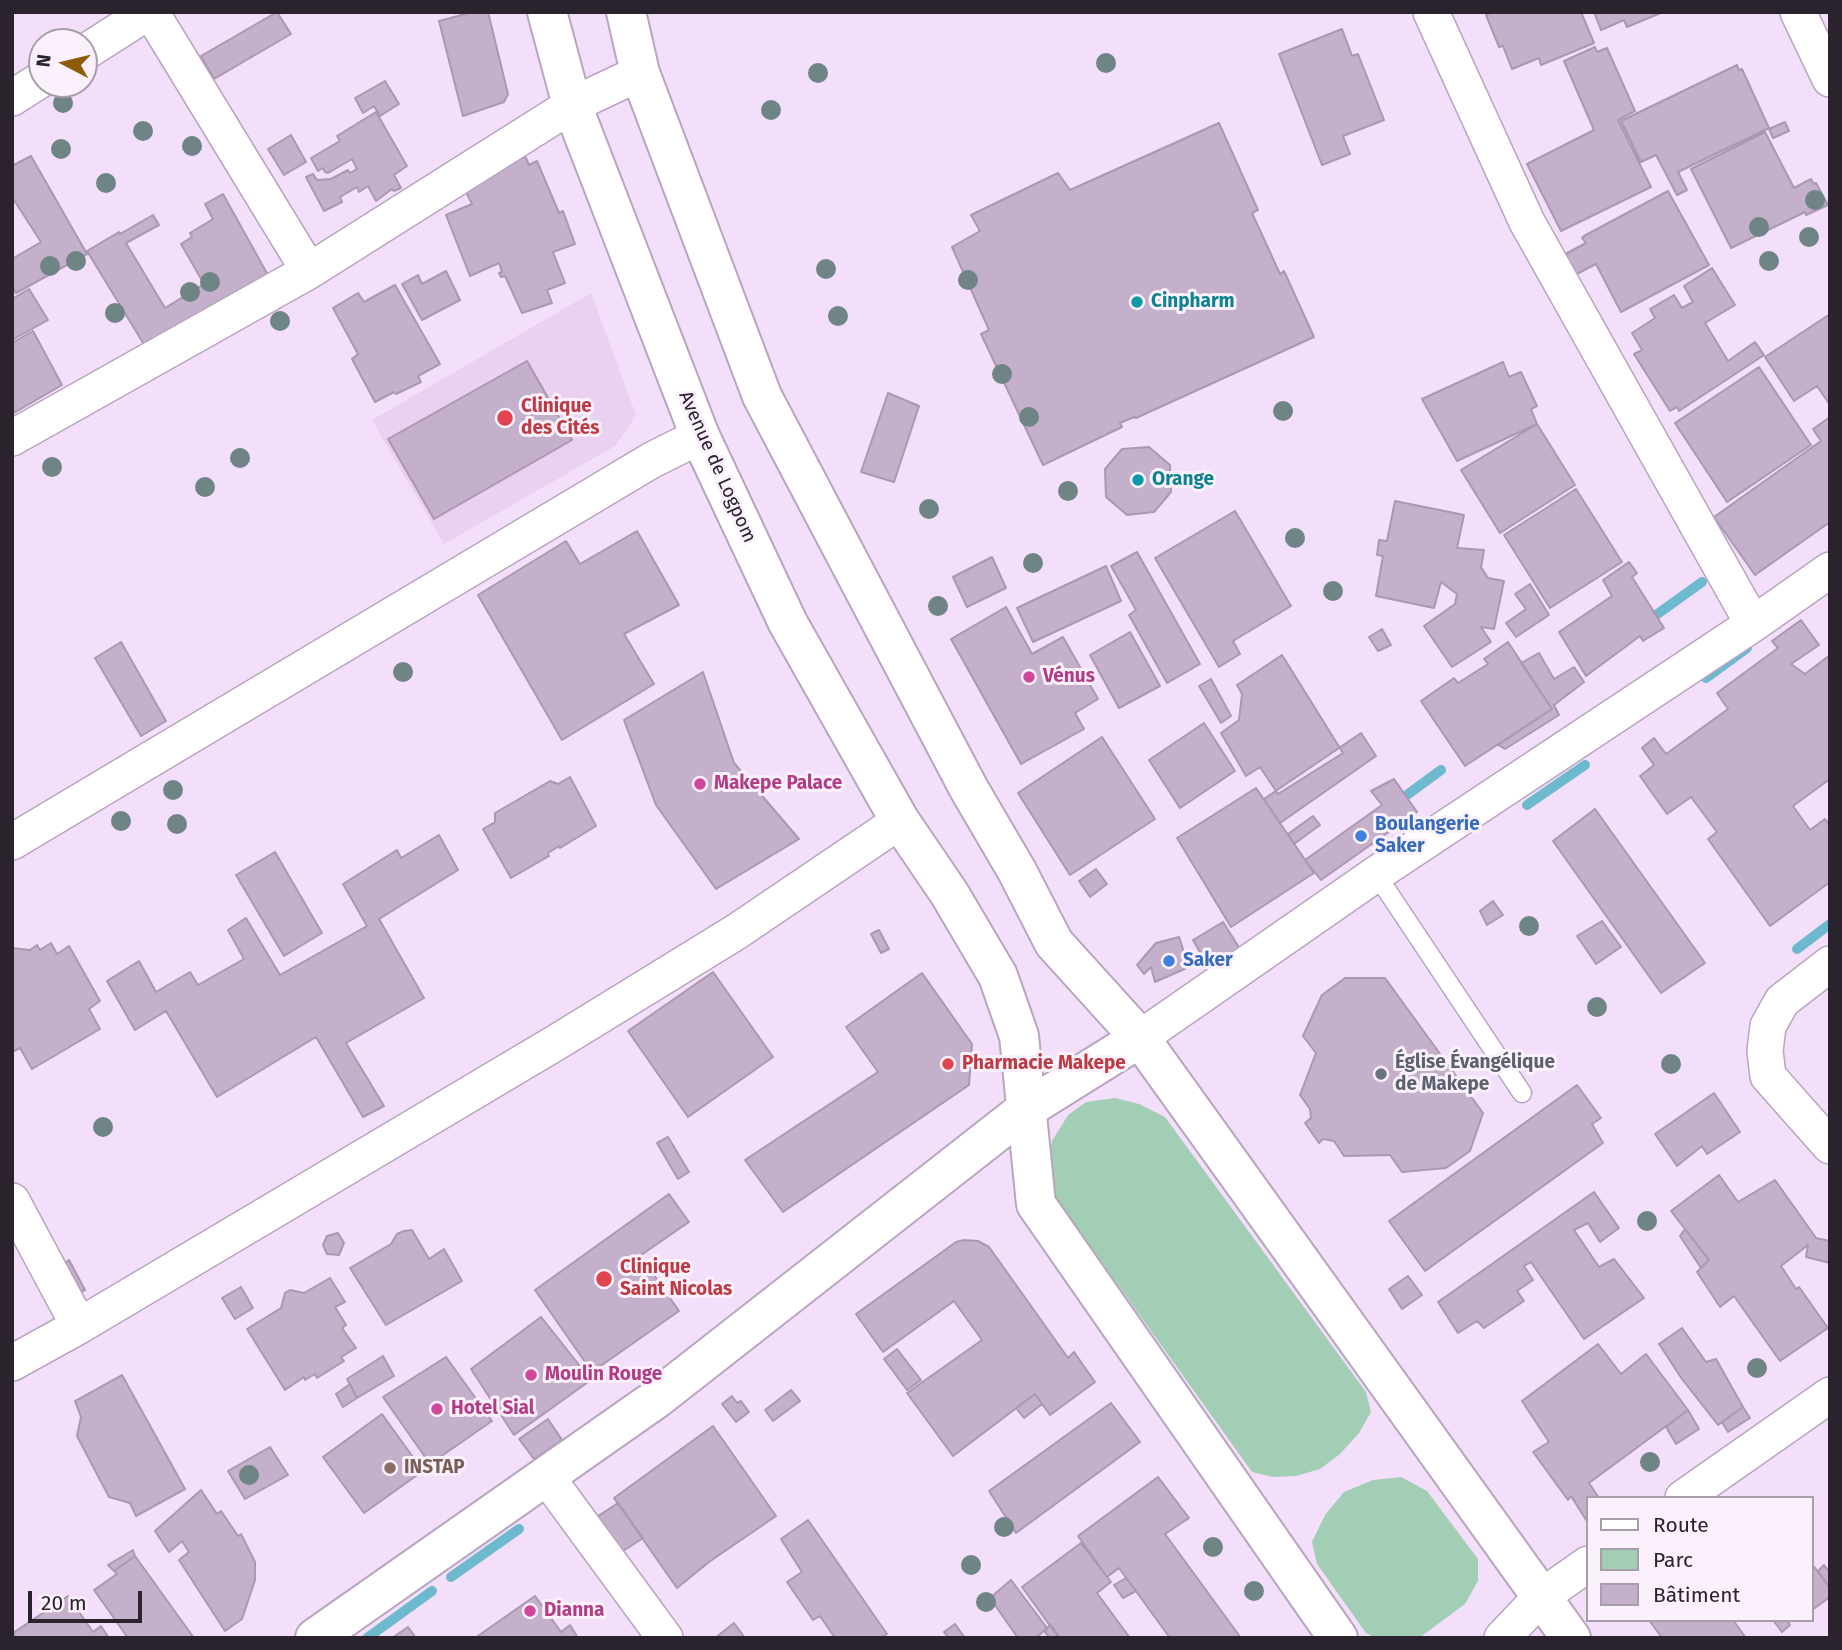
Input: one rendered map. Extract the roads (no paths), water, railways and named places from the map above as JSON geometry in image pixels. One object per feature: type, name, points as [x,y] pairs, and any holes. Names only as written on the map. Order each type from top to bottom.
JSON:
[{"type":"main road","name":"Avenue de Logpom","points":[[547,12],[572,106],[700,436],[788,623],[900,821],[949,892],[998,976],[1019,1036],[1036,1204],[1338,1638]]},
{"type":"main road","points":[[626,12],[640,73],[762,396],[969,789],[1017,871],[1054,943],[1140,1038],[1571,1638]]},
{"type":"main road","points":[[315,1638],[656,1399],[1026,1110],[1140,1038]]},
{"type":"street","points":[[98,44],[150,12],[309,271]]},
{"type":"street","points":[[1431,12],[1527,222],[1753,624]]},
{"type":"street","points":[[1798,12],[1830,79]]},
{"type":"street","points":[[12,438],[309,271],[572,106],[640,73]]},
{"type":"street","points":[[12,98],[28,88]]},
{"type":"street","points":[[12,842],[640,467],[700,436]]},
{"type":"street","points":[[1140,1038],[1376,874],[1830,570]]},
{"type":"street","points":[[12,1363],[79,1326],[688,962],[900,821]]},
{"type":"street","points":[[1830,964],[1782,1000],[1768,1026],[1765,1051],[1768,1076],[1830,1146]]},
{"type":"street","points":[[12,1201],[79,1326]]},
{"type":"street","points":[[1686,1496],[1830,1395]]},
{"type":"street","points":[[546,1476],[664,1638]]},
{"type":"street","points":[[1502,1638],[1541,1597],[1587,1565]]},
{"type":"lane","points":[[1376,874],[1522,1093]]},
{"type":"waterway","points":[[1645,623],[1702,582]]},
{"type":"waterway","points":[[1706,678],[1747,648]]},
{"type":"waterway","points":[[1527,805],[1585,765]]},
{"type":"waterway","points":[[1396,803],[1441,770]]},
{"type":"waterway","points":[[1797,949],[1830,924]]},
{"type":"waterway","points":[[451,1577],[519,1529]]},
{"type":"waterway","points":[[367,1638],[432,1591]]},
{"type":"place","name":"Cinpharm","points":[[1137,302]]},
{"type":"place","name":"Clinique des Cités","points":[[505,418]]},
{"type":"place","name":"Orange","points":[[1138,480]]},
{"type":"place","name":"Vénus","points":[[1029,677]]},
{"type":"place","name":"Makepe Palace","points":[[700,784]]},
{"type":"place","name":"Boulangerie Saker","points":[[1361,836]]},
{"type":"place","name":"Saker","points":[[1169,961]]},
{"type":"place","name":"Pharmacie Makepe","points":[[948,1064]]},
{"type":"place","name":"Église Évangélique de Makepe","points":[[1381,1074]]},
{"type":"place","name":"Clinique Saint Nicolas","points":[[604,1279]]},
{"type":"place","name":"Moulin Rouge","points":[[531,1375]]},
{"type":"place","name":"Hotel Sial","points":[[437,1409]]},
{"type":"place","name":"INSTAP","points":[[390,1468]]},
{"type":"place","name":"Dianna","points":[[530,1611]]}]
